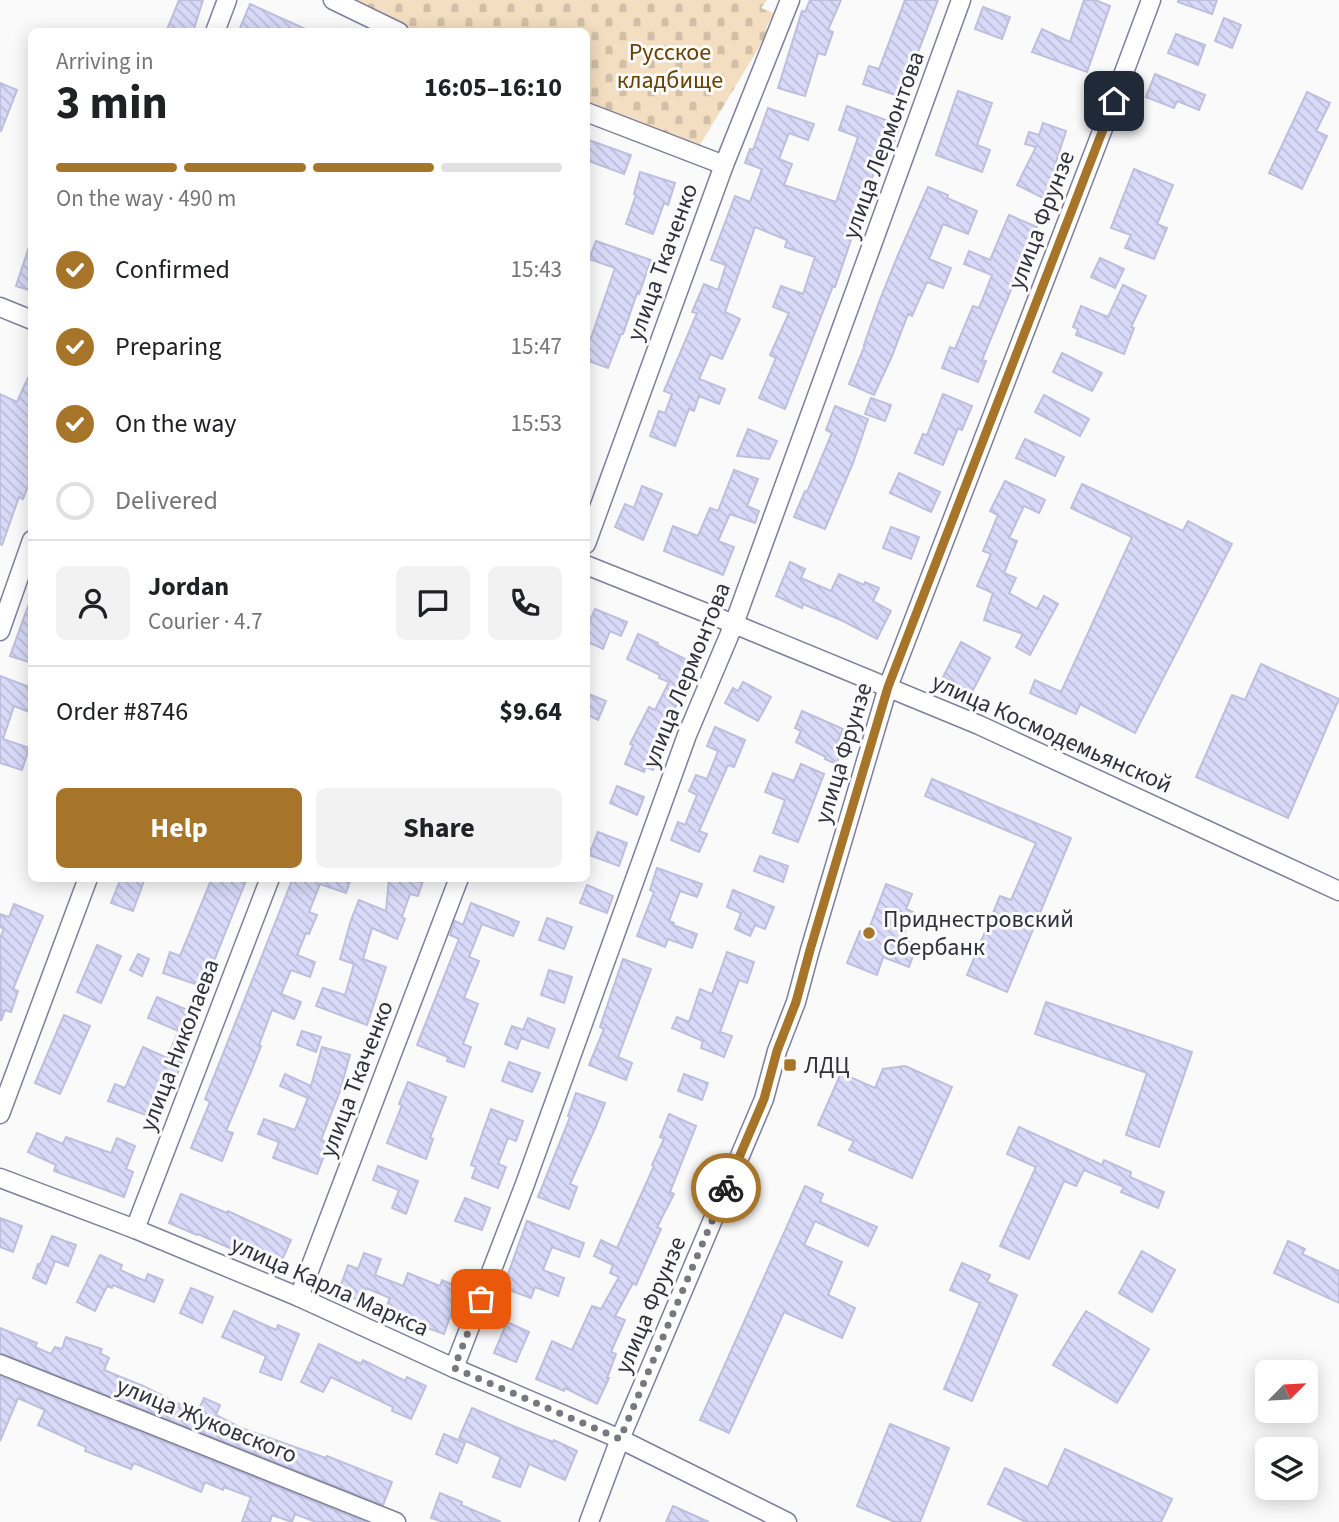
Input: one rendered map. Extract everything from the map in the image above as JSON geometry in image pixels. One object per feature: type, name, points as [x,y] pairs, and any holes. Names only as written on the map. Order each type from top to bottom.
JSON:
[{"type":"street","points":[[216,28],[227,0]]},
{"type":"street","points":[[333,0],[391,28]]},
{"type":"street","name":"улица Ткаченко","points":[[590,533],[724,165],[790,0]]},
{"type":"street","name":"улица Лермонтова","points":[[454,1368],[553,1109],[687,735],[734,624],[961,0]]},
{"type":"street","name":"улица Фрунзе","points":[[589,1522],[620,1439],[764,1099],[777,1051],[796,1002],[888,687],[1151,0]]},
{"type":"street","points":[[590,114],[724,165]]},
{"type":"street","points":[[0,307],[28,318]]},
{"type":"street","points":[[0,631],[28,551]]},
{"type":"street","name":"улица Космодемьянской","points":[[590,567],[979,725],[1337,885]]},
{"type":"street","points":[[0,1114],[87,882]]},
{"type":"street","name":"улица Николаева","points":[[135,1229],[268,882]]},
{"type":"street","name":"улица Ткаченко","points":[[299,1297],[457,882]]},
{"type":"street","name":"улица Карла Маркса","points":[[0,1178],[135,1229],[299,1297],[454,1368],[620,1439],[788,1522]]},
{"type":"street","name":"улица Жуковского","points":[[0,1364],[396,1522]]},
{"type":"green space","name":"Русское кладбище","points":[[339,0],[767,0],[761,8],[774,13],[766,28],[769,31],[698,148],[590,105],[590,28],[403,28]]},
{"type":"building","points":[[179,0],[203,0],[194,28],[168,28]]},
{"type":"building","points":[[810,0],[841,0],[828,30],[833,32],[825,55],[818,53],[805,96],[778,88],[802,11],[805,12]]},
{"type":"building","points":[[905,0],[938,0],[901,97],[863,84],[869,66],[879,69]]},
{"type":"building","points":[[1084,0],[1095,0],[1110,6],[1087,72],[1032,52],[1042,29],[1070,42]]},
{"type":"building","points":[[1178,0],[1217,0],[1212,14]]},
{"type":"building","points":[[250,4],[303,28],[240,28]]},
{"type":"building","points":[[983,7],[1010,17],[1002,39],[975,29]]},
{"type":"building","points":[[1224,18],[1241,25],[1232,48],[1215,41]]},
{"type":"building","points":[[1176,34],[1205,45],[1198,65],[1168,53]]},
{"type":"building","points":[[1155,74],[1205,95],[1199,110],[1177,101],[1174,108],[1146,97]]},
{"type":"building","points":[[0,83],[17,90],[1,131],[0,131]]},
{"type":"building","points":[[958,91],[992,103],[977,145],[990,150],[982,172],[936,155]]},
{"type":"building","points":[[1307,92],[1330,103],[1316,131],[1327,136],[1302,189],[1269,173]]},
{"type":"building","points":[[847,106],[900,125],[892,149],[883,146],[835,287],[833,286],[785,409],[759,398],[776,358],[770,355],[789,313],[773,307],[781,286],[803,294],[815,257],[785,247],[787,240],[755,227],[725,312],[740,319],[722,359],[710,354],[699,379],[725,389],[719,404],[699,396],[694,411],[689,409],[675,446],[650,436],[659,411],[665,413],[672,394],[664,391],[697,313],[692,312],[704,284],[718,290],[726,265],[711,260],[735,196],[750,202],[762,169],[745,163],[750,149],[753,150],[768,108],[814,124],[808,140],[789,133],[779,159],[792,164],[784,185],[836,202],[858,137],[839,130]]},
{"type":"building","points":[[1043,123],[1066,131],[1053,171],[1060,174],[1047,200],[1017,185],[1036,147],[1025,144],[1029,132],[1039,135]]},
{"type":"building","points":[[590,140],[631,155],[624,174],[590,161]]},
{"type":"building","points":[[1134,169],[1173,185],[1157,224],[1167,228],[1154,259],[1125,248],[1131,235],[1111,228]]},
{"type":"building","points":[[640,172],[675,183],[668,205],[664,203],[653,234],[626,224],[636,195],[634,194]]},
{"type":"building","points":[[928,187],[977,211],[968,234],[943,224],[929,259],[951,268],[943,288],[927,282],[912,316],[908,314],[874,395],[849,384],[879,302]]},
{"type":"building","points":[[1009,215],[1037,227],[982,360],[986,361],[978,382],[942,368],[950,347],[955,349],[973,306],[979,308],[992,275],[964,264],[969,251],[990,260]]},
{"type":"building","points":[[596,241],[651,260],[608,368],[590,361],[590,338],[615,268],[590,259]]},
{"type":"building","points":[[28,250],[28,290],[16,286]]},
{"type":"building","points":[[1100,258],[1124,269],[1115,288],[1091,277]]},
{"type":"building","points":[[1123,285],[1146,296],[1131,327],[1134,328],[1124,354],[1076,335],[1078,329],[1073,327],[1081,306],[1108,317]]},
{"type":"building","points":[[1062,353],[1102,373],[1092,391],[1053,372]]},
{"type":"building","points":[[28,378],[28,486],[23,499],[19,497],[2,545],[0,394],[17,402]]},
{"type":"building","points":[[943,394],[972,406],[962,430],[958,428],[943,465],[915,453],[923,434],[927,435]]},
{"type":"building","points":[[1044,395],[1089,419],[1080,436],[1035,412]]},
{"type":"building","points":[[871,398],[891,405],[885,421],[865,414]]},
{"type":"building","points":[[835,406],[868,419],[825,529],[794,517],[832,433],[826,430]]},
{"type":"building","points":[[748,429],[777,441],[769,459],[737,456]]},
{"type":"building","points":[[1025,439],[1064,457],[1055,476],[1016,458]]},
{"type":"building","points":[[734,470],[758,479],[747,506],[759,511],[755,523],[730,514],[718,541],[734,547],[723,575],[664,551],[673,526],[698,536],[710,508],[718,511]]},
{"type":"building","points":[[899,473],[940,492],[931,512],[890,493]]},
{"type":"building","points":[[1005,481],[1045,500],[1039,513],[1024,506],[1009,538],[1017,541],[1004,573],[1016,578],[1009,593],[1037,609],[1044,596],[1058,604],[1030,655],[1016,647],[1023,634],[984,620],[993,593],[977,586],[991,554],[983,551],[998,515],[990,511]]},
{"type":"building","points":[[1082,484],[1183,531],[1188,521],[1232,544],[1135,733],[1080,704],[1076,714],[1030,693],[1035,680],[1061,692],[1132,537],[1071,508]]},
{"type":"building","points":[[642,486],[662,494],[643,540],[615,527],[625,504],[634,508]]},
{"type":"building","points":[[891,527],[919,537],[911,559],[883,548]]},
{"type":"building","points":[[790,562],[805,569],[801,578],[831,591],[839,574],[864,585],[865,582],[879,588],[873,601],[891,611],[877,639],[843,621],[803,604],[802,608],[776,596]]},
{"type":"building","points":[[28,606],[28,662],[10,656]]},
{"type":"building","points":[[595,609],[627,622],[621,636],[610,631],[603,649],[590,643],[590,621]]},
{"type":"building","points":[[638,634],[695,664],[657,747],[662,749],[653,770],[646,767],[644,772],[625,764],[633,745],[630,744],[649,707],[655,710],[669,682],[627,659]]},
{"type":"building","points":[[961,642],[990,658],[972,692],[943,677]]},
{"type":"building","points":[[1261,664],[1339,699],[1288,818],[1196,777],[1232,695],[1245,700]]},
{"type":"building","points":[[0,676],[28,686],[28,711],[14,706],[3,739],[28,748],[28,751],[22,770],[0,763]]},
{"type":"building","points":[[743,682],[771,697],[758,721],[725,703],[733,688],[738,691]]},
{"type":"building","points":[[590,695],[606,701],[598,720],[590,716]]},
{"type":"building","points":[[802,711],[843,729],[837,743],[844,746],[836,764],[796,742],[801,731],[795,728]]},
{"type":"building","points":[[715,727],[745,740],[734,767],[728,765],[699,831],[707,834],[699,852],[671,840],[678,822],[685,825],[697,795],[689,791],[696,775],[707,779],[718,751],[707,746]]},
{"type":"building","points":[[801,764],[824,774],[798,842],[773,833],[785,800],[765,792],[773,773],[794,781]]},
{"type":"building","points":[[932,779],[1071,838],[1007,992],[967,975],[1000,896],[1011,900],[1036,843],[925,796]]},
{"type":"building","points":[[617,786],[644,797],[637,815],[610,803]]},
{"type":"building","points":[[598,832],[627,843],[619,866],[590,855]]},
{"type":"building","points":[[760,856],[788,866],[783,882],[754,871]]},
{"type":"building","points":[[657,868],[702,884],[697,897],[680,891],[669,921],[697,934],[692,948],[668,939],[665,947],[637,936],[654,892],[650,890]]},
{"type":"building","points":[[119,882],[144,882],[133,911],[111,903]]},
{"type":"building","points":[[210,882],[245,882],[212,966],[217,968],[210,989],[163,973],[170,952],[180,956]]},
{"type":"building","points":[[291,882],[350,882],[346,893],[320,884],[309,912],[317,915],[297,955],[315,962],[310,977],[291,970],[281,994],[301,1002],[294,1019],[272,1010],[259,1045],[261,1046],[226,1131],[233,1133],[222,1161],[191,1148],[210,1102],[205,1099]]},
{"type":"building","points":[[389,882],[423,882],[418,896],[410,894],[402,917],[405,919],[397,939],[372,928],[363,959],[386,967],[367,1025],[316,1006],[323,988],[345,995],[354,964],[340,959],[359,900],[386,911]]},
{"type":"building","points":[[886,884],[912,894],[906,909],[913,912],[902,939],[917,945],[909,967],[883,957],[877,975],[847,963],[860,931],[867,934]]},
{"type":"building","points":[[587,885],[613,896],[607,913],[580,903]]},
{"type":"building","points":[[733,890],[774,907],[765,929],[755,925],[750,936],[735,929],[741,913],[727,907]]},
{"type":"building","points":[[471,903],[519,922],[513,936],[482,924],[469,957],[479,961],[464,998],[478,1004],[463,1044],[471,1047],[464,1067],[447,1061],[448,1057],[417,1045],[459,939],[450,935],[455,921],[463,925]]},
{"type":"building","points":[[14,904],[43,916],[13,989],[18,991],[11,1012],[5,1010],[1,1021],[0,938],[4,929],[0,927],[0,914],[9,917]]},
{"type":"building","points":[[547,918],[572,927],[564,949],[539,940]]},
{"type":"building","points":[[97,945],[121,956],[101,1003],[77,992]]},
{"type":"building","points":[[727,952],[754,962],[747,983],[739,980],[720,1032],[732,1036],[724,1057],[701,1048],[703,1041],[672,1028],[677,1017],[689,1022],[700,989],[712,994]]},
{"type":"building","points":[[138,954],[149,959],[142,976],[130,970]]},
{"type":"building","points":[[623,959],[651,969],[618,1057],[632,1063],[626,1080],[589,1065],[604,1029],[600,1027]]},
{"type":"building","points":[[549,970],[572,977],[564,1003],[541,995]]},
{"type":"building","points":[[157,997],[192,1012],[183,1033],[148,1018]]},
{"type":"building","points":[[1046,1002],[1192,1052],[1159,1147],[1126,1135],[1147,1073],[1035,1034]]},
{"type":"building","points":[[64,1015],[90,1026],[60,1094],[35,1083]]},
{"type":"building","points":[[528,1018],[555,1029],[548,1048],[521,1038],[517,1049],[505,1044],[512,1026],[523,1030]]},
{"type":"building","points":[[302,1031],[321,1037],[316,1052],[297,1045]]},
{"type":"building","points":[[177,1034],[191,1040],[159,1120],[108,1101],[115,1084],[125,1088],[143,1047],[167,1058]]},
{"type":"building","points":[[322,1047],[350,1055],[340,1091],[321,1140],[329,1143],[317,1174],[273,1158],[279,1142],[258,1134],[264,1119],[295,1130],[308,1098],[280,1086],[285,1074],[311,1086]]},
{"type":"building","points":[[509,1062],[540,1073],[532,1092],[502,1081]]},
{"type":"building","points":[[905,1066],[952,1087],[912,1178],[849,1150],[854,1141],[818,1125],[841,1073],[875,1088],[883,1069]]},
{"type":"building","points":[[684,1074],[708,1083],[702,1100],[678,1091]]},
{"type":"building","points":[[408,1082],[446,1097],[430,1138],[433,1139],[426,1159],[387,1143]]},
{"type":"building","points":[[576,1093],[605,1103],[570,1184],[577,1187],[569,1209],[538,1197],[570,1117],[568,1116]]},
{"type":"building","points":[[491,1109],[523,1121],[516,1141],[508,1138],[498,1164],[506,1167],[498,1188],[472,1178],[476,1167],[471,1165]]},
{"type":"building","points":[[669,1114],[696,1126],[670,1192],[674,1194],[657,1227],[661,1229],[636,1285],[633,1283],[615,1316],[625,1320],[611,1352],[616,1354],[609,1378],[597,1404],[565,1388],[564,1391],[536,1379],[552,1341],[572,1350],[592,1306],[601,1309],[619,1277],[610,1273],[613,1265],[594,1256],[601,1240],[617,1248],[654,1166],[652,1165],[664,1139],[660,1137]]},
{"type":"building","points":[[1019,1127],[1102,1165],[1104,1160],[1131,1172],[1130,1177],[1164,1192],[1158,1208],[1121,1192],[1124,1187],[1084,1170],[1076,1186],[1064,1181],[1029,1259],[1000,1246],[1036,1167],[1007,1154]]},
{"type":"building","points":[[37,1133],[63,1144],[66,1137],[111,1153],[117,1138],[135,1146],[126,1169],[133,1172],[124,1197],[54,1171],[56,1165],[28,1152]]},
{"type":"building","points":[[378,1166],[418,1181],[406,1214],[392,1208],[399,1190],[373,1180]]},
{"type":"building","points":[[805,1186],[823,1194],[820,1202],[877,1227],[868,1246],[815,1221],[804,1245],[842,1262],[828,1295],[855,1308],[842,1338],[784,1312],[729,1433],[700,1420]]},
{"type":"building","points":[[181,1194],[227,1213],[228,1211],[291,1240],[278,1269],[169,1223]]},
{"type":"building","points":[[465,1198],[490,1208],[482,1230],[455,1221]]},
{"type":"building","points":[[0,1218],[22,1226],[13,1252],[0,1247]]},
{"type":"building","points":[[527,1221],[584,1243],[579,1257],[552,1247],[543,1270],[564,1278],[558,1296],[535,1287],[531,1298],[503,1288]]},
{"type":"building","points":[[52,1236],[76,1245],[68,1266],[55,1261],[46,1284],[33,1278]]},
{"type":"building","points":[[1288,1241],[1305,1249],[1302,1254],[1339,1271],[1339,1303],[1274,1273]]},
{"type":"building","points":[[1142,1251],[1175,1270],[1152,1312],[1119,1293]]},
{"type":"building","points":[[364,1253],[381,1259],[375,1275],[403,1286],[408,1273],[440,1286],[442,1280],[460,1288],[444,1334],[385,1310],[390,1298],[366,1288],[362,1301],[338,1293],[348,1265],[358,1269]]},
{"type":"building","points":[[100,1255],[122,1265],[120,1270],[145,1281],[148,1274],[163,1280],[154,1302],[113,1285],[112,1288],[107,1286],[95,1311],[77,1302]]},
{"type":"building","points":[[962,1263],[990,1275],[987,1282],[1017,1295],[972,1401],[944,1389],[980,1303],[950,1290]]},
{"type":"building","points":[[191,1288],[213,1297],[202,1323],[180,1313]]},
{"type":"building","points":[[234,1311],[276,1330],[278,1325],[299,1334],[281,1380],[260,1372],[266,1356],[222,1337]]},
{"type":"building","points":[[1086,1311],[1149,1349],[1117,1403],[1053,1365]]},
{"type":"building","points":[[507,1322],[529,1332],[516,1362],[494,1353]]},
{"type":"building","points":[[0,1328],[37,1343],[35,1347],[51,1354],[55,1347],[62,1349],[66,1337],[102,1349],[100,1353],[109,1358],[104,1370],[197,1413],[204,1398],[220,1405],[216,1415],[241,1428],[326,1458],[327,1456],[392,1482],[383,1505],[0,1353]]},
{"type":"building","points":[[319,1344],[361,1364],[363,1360],[405,1381],[407,1377],[426,1386],[411,1419],[392,1411],[393,1407],[331,1377],[323,1392],[301,1382]]},
{"type":"building","points":[[0,1376],[365,1522],[316,1522],[295,1514],[292,1522],[272,1515],[270,1522],[242,1522],[251,1497],[205,1482],[201,1492],[134,1463],[131,1469],[85,1451],[86,1447],[38,1425],[45,1410],[18,1398],[0,1441]]},
{"type":"building","points":[[472,1408],[577,1451],[565,1480],[529,1464],[520,1487],[493,1477],[501,1457],[459,1438]]},
{"type":"building","points":[[890,1424],[949,1448],[920,1522],[895,1522],[857,1506]]},
{"type":"building","points":[[444,1434],[465,1443],[457,1463],[436,1454]]},
{"type":"building","points":[[1065,1449],[1172,1499],[1161,1522],[1026,1522],[988,1504],[1005,1468],[1048,1487]]},
{"type":"building","points":[[440,1493],[501,1522],[443,1522],[431,1518]]},
{"type":"building","points":[[673,1506],[709,1522],[666,1522]]},
{"type":"way so far","points":[[481,1299],[454,1368],[620,1439],[726,1188]]},
{"type":"place","name":"Приднестровский Сбербанк","points":[[869,933]]},
{"type":"place","name":"ЛДЦ","points":[[790,1065]]},
{"type":"route","points":[[726,1188],[764,1099],[777,1051],[796,1002],[888,687],[1114,101]]}]
